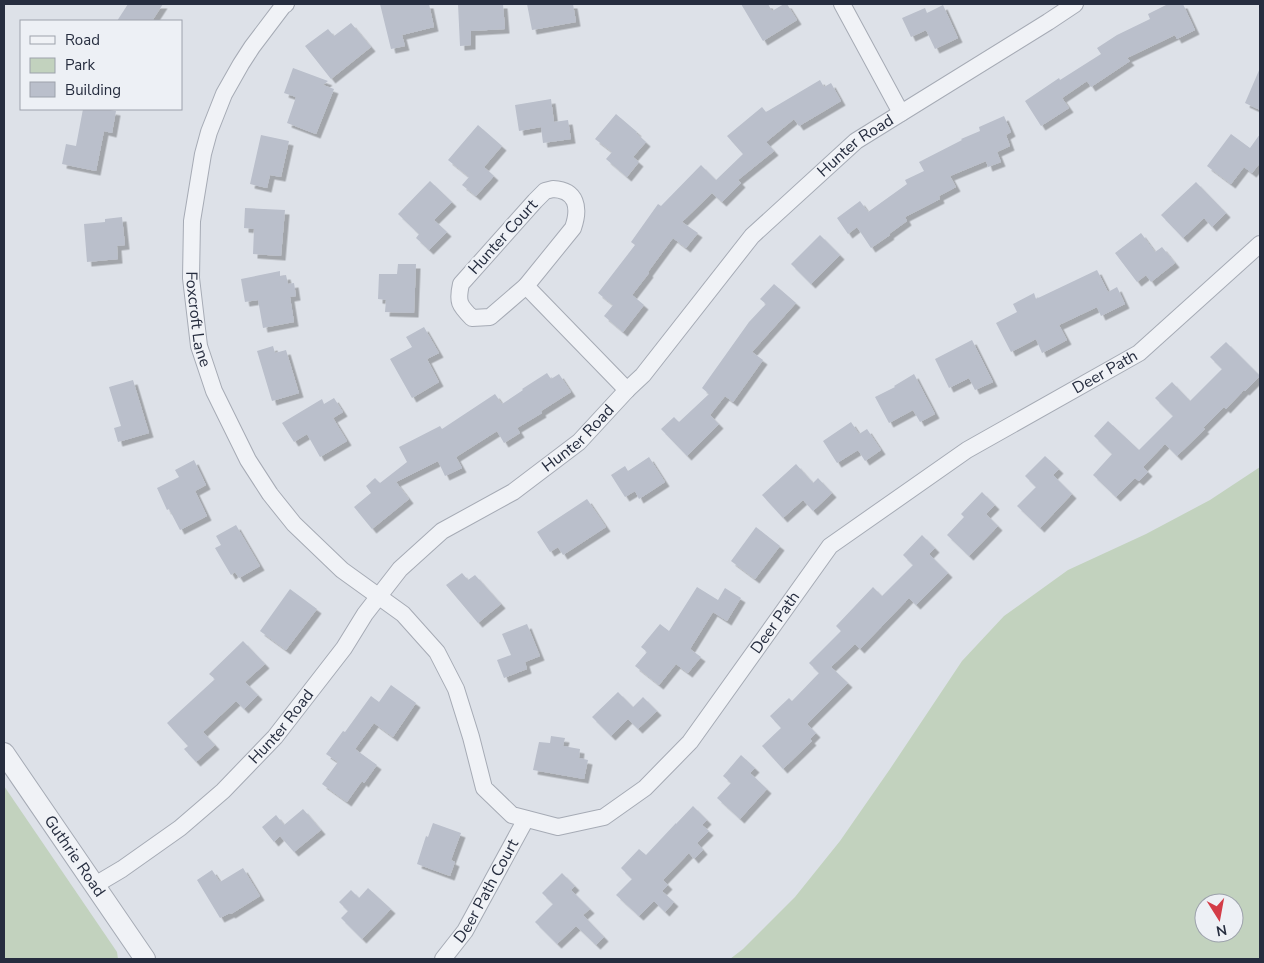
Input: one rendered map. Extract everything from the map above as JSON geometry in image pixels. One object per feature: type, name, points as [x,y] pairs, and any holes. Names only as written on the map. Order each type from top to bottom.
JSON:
[{"type":"street","name":"Foxcroft Lane","points":[[286,4],[252,47],[224,94],[209,132],[203,154],[192,221],[191,278],[199,346],[214,391],[248,460],[270,494],[294,524],[342,570],[379,596]]},
{"type":"street","points":[[842,4],[901,113]]},
{"type":"street","name":"Hunter Road","points":[[95,885],[180,828],[223,791],[275,737],[344,648],[365,614],[400,569],[442,531],[513,492],[579,442],[643,375],[752,236],[856,141],[1075,4]]},
{"type":"street","name":"Hunter Court","points":[[553,189],[563,190],[573,197],[577,209],[573,228],[526,286],[490,317],[472,318],[462,307],[458,298],[461,284],[535,201],[545,191],[553,189]]},
{"type":"street","name":"Deer Path","points":[[379,596],[403,614],[437,652],[456,689],[484,788],[512,815],[558,827],[604,817],[645,788],[690,742],[830,546],[967,450],[1139,353],[1260,244]]},
{"type":"street","points":[[526,286],[627,390]]},
{"type":"street","name":"Guthrie Road","points":[[4,753],[145,959]]},
{"type":"street","name":"Deer Path Court","points":[[443,959],[465,931],[526,819]]},
{"type":"green space","points":[[1260,467],[1260,959],[730,959],[743,949],[795,897],[840,841],[962,661],[1004,616],[1068,570],[1146,534],[1210,500]]},
{"type":"green space","points":[[4,786],[117,952],[118,959],[4,959]]},
{"type":"building","points":[[128,4],[163,4],[153,20],[118,20]]},
{"type":"building","points":[[380,4],[429,4],[434,27],[402,35],[405,46],[391,49]]},
{"type":"building","points":[[458,4],[503,4],[505,29],[471,31],[471,45],[460,46]]},
{"type":"building","points":[[527,4],[573,4],[576,22],[532,30]]},
{"type":"building","points":[[741,4],[768,4],[772,11],[787,4],[797,20],[763,41]]},
{"type":"building","points":[[1168,4],[1183,4],[1195,30],[1177,39],[1175,35],[1127,58],[1130,61],[1091,87],[1087,81],[1062,98],[1069,108],[1041,126],[1025,101],[1059,78],[1060,80],[1101,54],[1097,48],[1117,35],[1150,19],[1148,14]]},
{"type":"building","points":[[943,5],[958,38],[935,49],[926,30],[911,37],[902,18],[925,8],[927,13]]},
{"type":"building","points":[[351,23],[371,47],[331,79],[305,46],[328,29],[334,36]]},
{"type":"building","points":[[293,68],[328,81],[323,85],[334,89],[316,134],[287,123],[296,97],[284,93]]},
{"type":"building","points":[[1260,68],[1260,110],[1245,103]]},
{"type":"building","points":[[820,80],[824,87],[831,83],[841,101],[799,126],[794,119],[766,142],[774,151],[738,180],[741,183],[722,202],[712,193],[682,222],[698,233],[686,248],[673,238],[632,295],[644,305],[623,332],[604,316],[613,305],[598,293],[635,245],[631,242],[658,204],[661,206],[701,165],[716,180],[743,154],[727,136],[762,107],[766,112]]},
{"type":"building","points":[[551,99],[554,122],[568,120],[571,139],[543,143],[541,127],[519,131],[515,105]]},
{"type":"building","points":[[83,110],[116,111],[112,133],[104,131],[96,171],[62,164],[66,144],[76,146]]},
{"type":"building","points":[[616,114],[646,142],[633,157],[639,162],[627,177],[606,159],[612,152],[595,139]]},
{"type":"building","points":[[1004,116],[1011,132],[1006,135],[1010,146],[997,152],[1001,162],[988,167],[986,161],[950,176],[956,187],[939,196],[940,199],[905,217],[907,221],[871,248],[857,227],[848,234],[837,218],[860,201],[868,212],[907,184],[905,180],[924,171],[919,162],[980,131],[979,127]]},
{"type":"building","points":[[478,125],[502,146],[484,167],[494,176],[476,196],[462,185],[469,177],[448,160]]},
{"type":"building","points":[[1231,134],[1250,148],[1260,134],[1260,163],[1252,173],[1244,167],[1231,184],[1207,166]]},
{"type":"building","points":[[261,135],[289,141],[281,177],[270,175],[267,188],[250,184]]},
{"type":"building","points":[[430,181],[452,202],[434,220],[447,232],[429,250],[416,238],[419,234],[398,214]]},
{"type":"building","points":[[1196,182],[1226,213],[1212,227],[1204,218],[1183,238],[1161,215]]},
{"type":"building","points":[[245,208],[285,210],[281,256],[253,254],[254,229],[244,228]]},
{"type":"building","points":[[122,217],[125,245],[117,246],[118,259],[87,262],[84,224],[105,222],[105,219]]},
{"type":"building","points":[[1141,233],[1155,252],[1162,247],[1175,263],[1151,282],[1146,275],[1137,282],[1115,253]]},
{"type":"building","points":[[820,235],[840,255],[811,284],[791,264]]},
{"type":"building","points":[[398,264],[416,264],[414,313],[385,312],[386,300],[378,299],[379,274],[397,274]]},
{"type":"building","points":[[1097,270],[1108,292],[1117,287],[1125,304],[1101,316],[1097,307],[1059,325],[1067,340],[1042,353],[1036,339],[1011,352],[996,323],[1017,312],[1013,304],[1034,293],[1036,299]]},
{"type":"building","points":[[280,271],[280,276],[286,275],[288,284],[294,283],[296,296],[290,297],[294,322],[263,328],[258,300],[245,302],[241,279]]},
{"type":"building","points":[[774,284],[796,303],[752,352],[763,360],[733,402],[725,396],[710,415],[719,424],[687,456],[661,429],[674,417],[679,422],[709,394],[702,388],[749,322],[766,304],[760,299]]},
{"type":"building","points":[[424,327],[439,353],[427,359],[439,382],[412,398],[390,359],[412,347],[406,337]]},
{"type":"building","points":[[972,340],[993,382],[975,390],[969,378],[949,388],[935,359]]},
{"type":"building","points":[[1226,342],[1260,376],[1226,409],[1224,407],[1203,428],[1205,429],[1177,456],[1165,444],[1143,467],[1148,472],[1139,481],[1135,478],[1116,497],[1093,475],[1112,454],[1094,436],[1108,421],[1139,450],[1173,416],[1155,398],[1172,382],[1190,401],[1222,369],[1210,357]]},
{"type":"building","points":[[273,346],[275,353],[286,350],[299,393],[272,401],[257,351]]},
{"type":"building","points":[[547,373],[551,379],[559,374],[571,392],[517,428],[520,433],[504,443],[497,431],[456,457],[462,468],[445,476],[438,461],[396,482],[409,499],[372,529],[354,507],[371,493],[366,486],[375,478],[380,483],[407,462],[399,447],[440,426],[442,429],[495,394],[502,404]]},
{"type":"building","points":[[914,374],[935,414],[920,422],[913,410],[889,423],[875,397],[895,387]]},
{"type":"building","points":[[133,380],[149,433],[118,442],[114,428],[121,426],[109,387]]},
{"type":"building","points":[[334,398],[343,412],[333,418],[347,441],[320,457],[307,434],[294,442],[282,423],[322,399],[324,404]]},
{"type":"building","points":[[851,422],[859,434],[867,429],[881,450],[865,461],[858,450],[837,463],[823,441]]},
{"type":"building","points":[[1045,456],[1059,469],[1053,475],[1072,494],[1040,528],[1017,506],[1036,487],[1025,476]]},
{"type":"building","points":[[649,457],[665,482],[639,499],[635,491],[625,497],[611,475],[625,466],[628,471]]},
{"type":"building","points":[[194,460],[206,485],[195,491],[207,516],[180,530],[169,509],[167,510],[157,488],[179,477],[175,470]]},
{"type":"building","points":[[796,464],[813,483],[818,478],[832,493],[813,511],[803,500],[783,518],[762,495]]},
{"type":"building","points":[[982,492],[995,505],[986,514],[998,526],[969,556],[947,535],[964,517],[961,514]]},
{"type":"building","points":[[587,499],[606,527],[563,555],[558,547],[550,552],[537,532]]},
{"type":"building","points":[[236,525],[260,566],[239,578],[235,572],[231,575],[215,548],[221,545],[216,536]]},
{"type":"building","points":[[756,527],[780,546],[755,579],[731,561]]},
{"type":"building","points":[[922,535],[935,548],[929,554],[948,573],[916,605],[909,598],[860,649],[855,644],[831,667],[848,683],[807,724],[816,733],[810,739],[812,741],[783,769],[762,746],[781,728],[770,716],[789,698],[792,701],[819,673],[809,663],[841,631],[836,626],[873,587],[882,596],[913,565],[903,555]]},
{"type":"building","points":[[462,573],[468,580],[475,575],[501,604],[478,623],[446,585]]},
{"type":"building","points":[[697,587],[718,600],[725,588],[741,598],[727,621],[713,612],[690,649],[701,657],[688,673],[676,664],[659,685],[635,666],[647,652],[641,647],[660,624],[669,631]]},
{"type":"building","points":[[290,589],[317,609],[286,650],[260,631]]},
{"type":"building","points":[[527,624],[540,656],[525,662],[527,669],[504,678],[497,660],[511,655],[502,634]]},
{"type":"building","points":[[243,641],[265,664],[245,682],[258,695],[244,709],[236,701],[203,732],[215,745],[196,762],[184,749],[188,746],[167,723],[215,679],[209,674]]},
{"type":"building","points":[[391,685],[416,703],[393,737],[374,723],[355,749],[377,765],[364,783],[362,781],[347,802],[322,784],[338,762],[326,754],[343,731],[345,732],[371,696],[379,702]]},
{"type":"building","points":[[618,692],[633,707],[643,697],[657,711],[638,729],[628,719],[611,736],[592,717]]},
{"type":"building","points":[[551,736],[565,738],[563,746],[580,749],[579,758],[588,760],[584,779],[533,770],[539,742],[550,743]]},
{"type":"building","points":[[741,755],[755,768],[750,773],[767,789],[740,819],[717,798],[731,783],[723,776]]},
{"type":"building","points":[[693,806],[707,820],[702,825],[709,831],[697,843],[703,850],[694,859],[689,853],[663,880],[668,885],[662,891],[674,902],[665,912],[654,901],[639,916],[616,895],[632,879],[621,868],[639,849],[646,855]]},
{"type":"building","points":[[303,809],[321,830],[294,852],[280,836],[274,842],[262,827],[276,815],[284,825]]},
{"type":"building","points":[[433,823],[461,833],[451,860],[455,862],[450,876],[417,864],[426,836],[428,837]]},
{"type":"building","points":[[243,868],[260,896],[231,914],[220,918],[197,880],[212,870],[220,882]]},
{"type":"building","points":[[562,873],[575,886],[571,890],[590,909],[583,915],[604,937],[596,945],[576,926],[557,944],[535,922],[553,904],[542,893]]},
{"type":"building","points":[[368,888],[391,909],[362,939],[341,918],[348,911],[339,902],[351,890],[359,898]]}]
